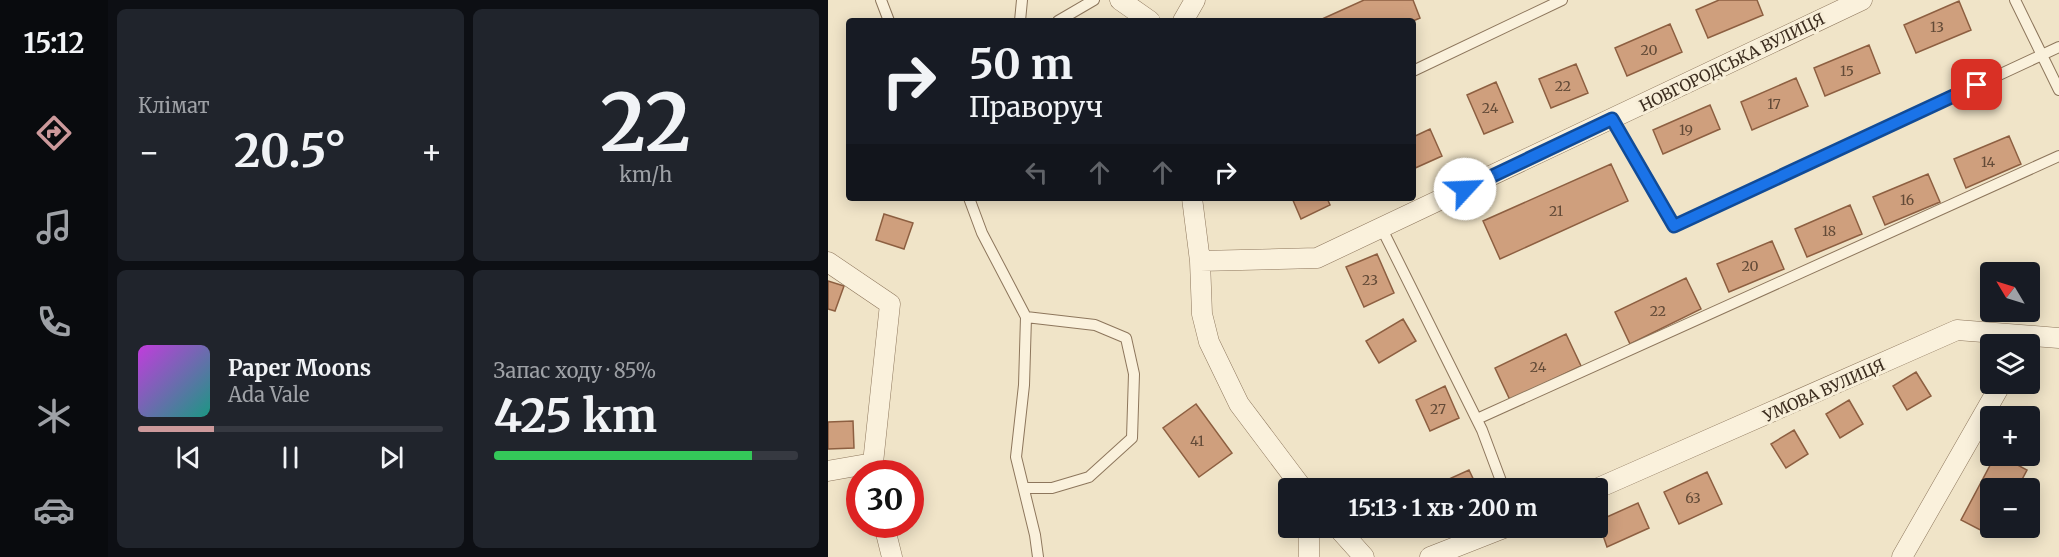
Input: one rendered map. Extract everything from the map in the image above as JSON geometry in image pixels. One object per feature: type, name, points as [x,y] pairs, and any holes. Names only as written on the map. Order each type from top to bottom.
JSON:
[{"type":"street","points":[[1120,0],[1146,18]]},
{"type":"street","points":[[1185,18],[1195,0]]},
{"type":"street","name":"НОВГОРОДСЬКА ВУЛИЦЯ","points":[[1200,261],[1317,258],[1862,0]]},
{"type":"street","points":[[1192,201],[1200,261],[1202,314],[1214,352],[1239,404],[1295,478]]},
{"type":"street","points":[[828,262],[890,304],[875,460]]},
{"type":"street","name":"УМОВА ВУЛИЦЯ","points":[[1608,484],[1957,330],[1985,334]]},
{"type":"street","name":"УМОВА ВУЛИЦЯ","points":[[2040,339],[2059,338]]},
{"type":"street","points":[[1902,557],[1995,394]]},
{"type":"street","points":[[828,471],[846,470]]},
{"type":"street","points":[[887,538],[892,557]]},
{"type":"street","points":[[1309,538],[1309,557]]},
{"type":"street","points":[[1347,538],[1364,557]]},
{"type":"street","points":[[1430,557],[1478,538]]},
{"type":"lane","points":[[881,0],[888,18]]},
{"type":"lane","points":[[1020,18],[1022,0]]},
{"type":"lane","points":[[1063,18],[1094,0]]},
{"type":"lane","points":[[1416,70],[1563,0]]},
{"type":"lane","points":[[2015,0],[2059,90]]},
{"type":"lane","points":[[1612,119],[1674,226],[2059,47]]},
{"type":"lane","points":[[1477,419],[2059,156]]},
{"type":"lane","points":[[970,201],[982,233],[1026,317],[1024,385],[1016,457],[1038,557]]},
{"type":"lane","points":[[1382,229],[1477,419],[1500,478]]},
{"type":"lane","points":[[1024,488],[1052,488],[1089,477],[1132,438],[1134,374],[1126,338],[1095,325],[1026,317]]},
{"type":"building","points":[[1364,0],[1413,0],[1420,18],[1416,20],[1324,18]]},
{"type":"building","points":[[1719,0],[1757,0],[1763,15],[1708,38],[1696,10]]},
{"type":"building","points":[[1959,1],[1971,30],[1916,53],[1904,25]]},
{"type":"building","points":[[1670,24],[1682,52],[1627,76],[1615,48]]},
{"type":"building","points":[[1869,45],[1880,73],[1825,96],[1814,68]]},
{"type":"building","points":[[1576,64],[1588,93],[1551,108],[1539,79]]},
{"type":"building","points":[[1796,78],[1808,106],[1752,130],[1741,102]]},
{"type":"building","points":[[1496,82],[1513,122],[1484,134],[1467,95]]},
{"type":"building","points":[[1710,105],[1720,129],[1663,154],[1653,130]]},
{"type":"building","points":[[1430,129],[1442,156],[1416,168],[1416,136]]},
{"type":"building","points":[[2009,136],[2021,164],[1966,188],[1954,159]]},
{"type":"building","points":[[1611,164],[1628,201],[1500,259],[1483,221]]},
{"type":"building","points":[[1928,174],[1940,202],[1885,225],[1873,197]]},
{"type":"building","points":[[1293,201],[1328,201],[1330,205],[1301,219]]},
{"type":"building","points":[[1850,205],[1862,234],[1807,257],[1795,229]]},
{"type":"building","points":[[884,214],[913,223],[904,249],[876,240]]},
{"type":"building","points":[[1772,241],[1784,269],[1729,292],[1717,264]]},
{"type":"building","points":[[1377,254],[1394,293],[1364,307],[1346,267]]},
{"type":"building","points":[[1686,278],[1701,309],[1630,344],[1615,312]]},
{"type":"building","points":[[828,281],[844,286],[835,311],[828,309]]},
{"type":"building","points":[[1403,319],[1416,341],[1379,363],[1366,341]]},
{"type":"building","points":[[1566,334],[1581,366],[1510,400],[1495,368]]},
{"type":"building","points":[[1916,372],[1931,396],[1907,410],[1893,386]]},
{"type":"building","points":[[1445,386],[1459,418],[1430,431],[1416,400]]},
{"type":"building","points":[[1849,400],[1863,424],[1840,438],[1826,414]]},
{"type":"building","points":[[1196,404],[1232,453],[1199,477],[1163,428]]},
{"type":"building","points":[[853,421],[854,448],[828,449],[828,422]]},
{"type":"building","points":[[1794,430],[1808,454],[1786,468],[1771,444]]},
{"type":"building","points":[[1990,466],[2020,466],[2027,470],[2023,478],[1983,478]]},
{"type":"building","points":[[1469,470],[1473,478],[1451,478]]},
{"type":"building","points":[[1707,472],[1722,504],[1679,524],[1664,492]]},
{"type":"building","points":[[1980,484],[1980,530],[1961,520]]},
{"type":"building","points":[[1638,503],[1649,528],[1607,547],[1604,538],[1608,538],[1608,516]]},
{"type":"route","points":[[1465,189],[1612,119],[1674,226],[1977,85]]}]
